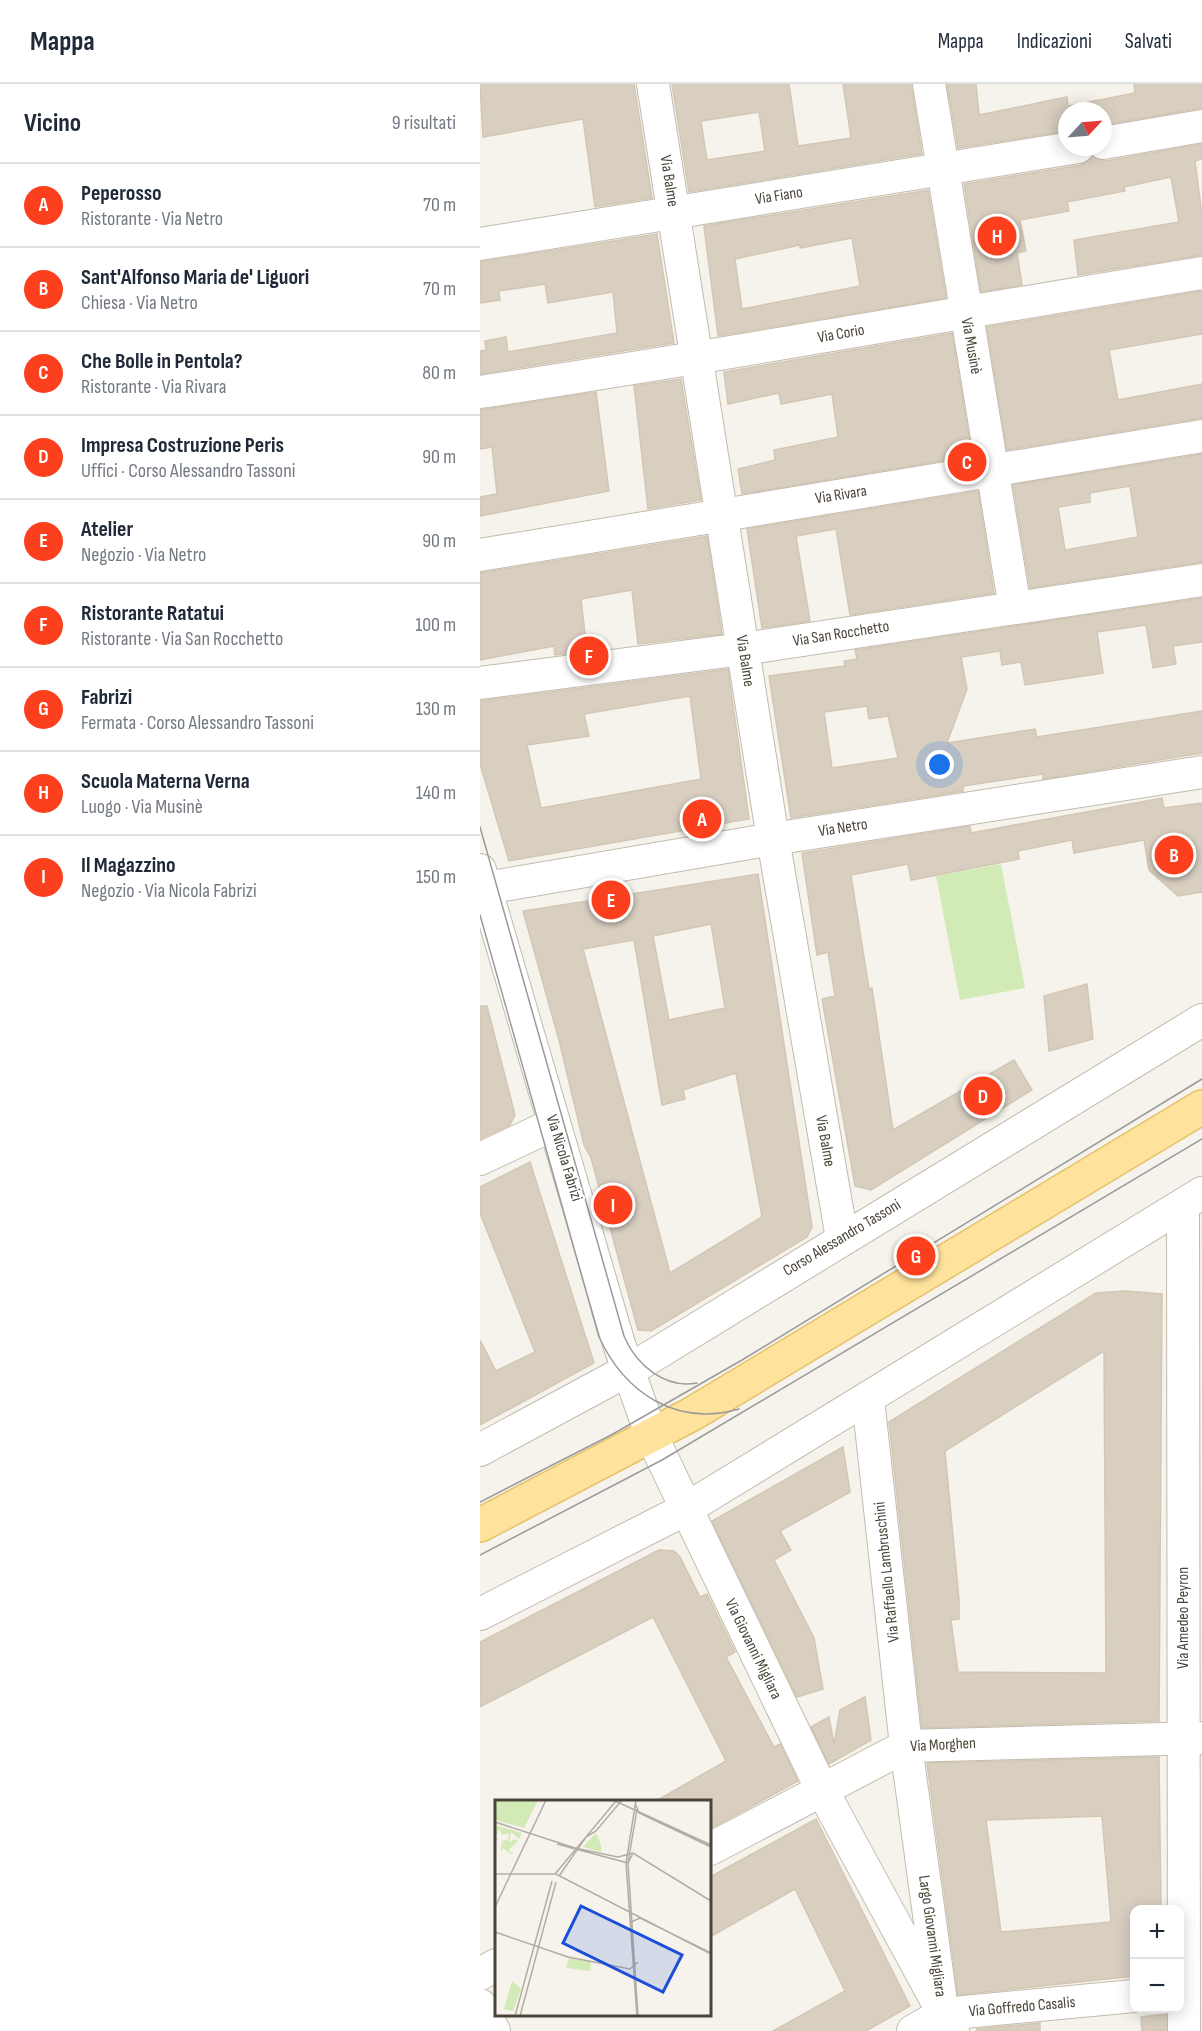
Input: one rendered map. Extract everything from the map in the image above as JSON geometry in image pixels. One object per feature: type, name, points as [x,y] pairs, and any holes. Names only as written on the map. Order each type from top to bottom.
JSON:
[{"type":"main road","points":[[480,1525],[652,1437],[1202,1107]]},
{"type":"street","name":"Via Balme","points":[[653,84],[773,839],[842,1238]]},
{"type":"street","name":"Via Musinè","points":[[929,84],[1015,608]]},
{"type":"street","points":[[1112,141],[1202,126]]},
{"type":"street","name":"Via Fiano","points":[[480,244],[1058,150]]},
{"type":"street","name":"Via Corio","points":[[480,392],[697,359],[965,311],[1202,273]]},
{"type":"street","name":"Via Rivara","points":[[480,555],[1202,436]]},
{"type":"street","name":"Via San Rocchetto","points":[[480,683],[743,649],[1202,580]]},
{"type":"street","name":"Via Netro","points":[[482,882],[1202,772]]},
{"type":"street","name":"Via Nicola Fabrizi","points":[[482,882],[627,1370],[652,1437],[686,1509]]},
{"type":"street","name":"Corso Alessandro Tassoni","points":[[480,1450],[627,1370],[1202,1020]]},
{"type":"street","points":[[480,1159],[554,1124]]},
{"type":"street","points":[[480,1614],[686,1509],[1192,1199]]},
{"type":"street","name":"Via Amedeo Peyron","points":[[1184,2031],[1189,1991],[1193,1738],[1192,1199]]},
{"type":"street","name":"Via Raffaello Lambruschini","points":[[868,1399],[906,1746]]},
{"type":"street","name":"Via Giovanni Migliara","points":[[686,1509],[821,1788]]},
{"type":"street","name":"Via Morghen","points":[[711,1848],[821,1788],[906,1746],[1193,1738]]},
{"type":"street","name":"Largo Giovanni Migliara","points":[[906,1746],[948,2023]]},
{"type":"street","name":"Largo Giovanni Migliara","points":[[821,1788],[948,2023]]},
{"type":"street","points":[[480,1974],[495,1966]]},
{"type":"street","name":"Via Goffredo Casalis","points":[[913,2031],[948,2023],[1130,1997]]},
{"type":"street","points":[[480,2005],[494,2031]]},
{"type":"green space","points":[[1001,864],[1025,988],[960,1000],[936,876]]},
{"type":"building","points":[[480,84],[634,84],[652,198],[595,207],[583,119],[483,137]]},
{"type":"building","points":[[672,84],[789,84],[798,146],[851,138],[843,84],[911,84],[922,154],[689,192]],"holes":[[[759,112],[765,151],[707,160],[701,121]]]},
{"type":"building","points":[[947,84],[976,84],[979,115],[1067,97],[1068,102],[1058,102],[1058,132],[958,148]]},
{"type":"building","points":[[1134,84],[1202,84],[1202,108],[1112,123],[1112,102],[1089,102],[1135,93]]},
{"type":"building","points":[[1202,144],[1202,159],[1195,161],[1202,215],[1202,255],[1078,275],[1074,240],[1179,222],[1171,177],[1124,187],[1125,191],[1067,202],[1069,211],[1020,220],[1026,251],[1017,253],[1022,285],[981,292],[964,184],[1081,165],[1092,157],[1106,161]]},
{"type":"building","points":[[928,190],[946,298],[718,336],[704,226]],"holes":[[[852,238],[860,286],[742,309],[735,259],[800,245],[800,248]]]},
{"type":"building","points":[[657,234],[674,343],[480,374],[480,351],[486,350],[485,341],[506,337],[508,352],[617,333],[613,292],[548,303],[545,284],[499,291],[500,300],[480,303],[480,262]]},
{"type":"building","points":[[1202,291],[1202,334],[1109,350],[1118,400],[1202,384],[1202,418],[1007,450],[987,327]]},
{"type":"building","points":[[952,333],[972,456],[742,494],[738,469],[775,460],[774,450],[838,437],[832,394],[781,404],[779,393],[728,404],[724,372]]},
{"type":"building","points":[[681,379],[701,500],[648,509],[634,386]]},
{"type":"building","points":[[596,392],[609,491],[480,516],[480,497],[497,494],[492,447],[480,449],[480,410]]},
{"type":"building","points":[[1202,454],[1202,562],[1030,588],[1013,485]],"holes":[[[1130,486],[1138,537],[1065,550],[1058,507],[1090,502],[1090,493]]]},
{"type":"building","points":[[978,491],[994,593],[850,615],[836,529],[796,536],[810,621],[762,628],[747,529]]},
{"type":"building","points":[[707,536],[722,634],[638,644],[632,590],[581,599],[587,651],[555,655],[554,646],[480,660],[480,573]]},
{"type":"building","points":[[1202,598],[1202,642],[1173,646],[1176,664],[1153,668],[1146,625],[1097,632],[1103,673],[1025,685],[1021,662],[1002,665],[1000,651],[961,657],[967,689],[947,743],[1035,729],[1037,737],[1202,711],[1202,753],[1043,779],[1043,774],[963,786],[963,791],[791,818],[769,676],[845,666],[844,661],[857,659],[855,650]],"holes":[[[867,706],[869,719],[888,716],[898,758],[832,768],[824,712]]]},
{"type":"building","points":[[728,669],[749,819],[509,861],[480,764],[480,701]],"holes":[[[690,696],[701,779],[541,808],[527,745],[589,736],[584,714]]]},
{"type":"building","points":[[1162,798],[1164,808],[1202,803],[1202,892],[1178,896],[1149,870],[1144,840],[1074,853],[1072,840],[1018,851],[1019,859],[911,880],[908,864],[851,875],[869,989],[872,988],[893,1130],[1014,1060],[1032,1090],[871,1190],[855,1186],[822,999],[835,996],[828,952],[817,955],[802,853],[970,826],[971,833]]},
{"type":"building","points":[[758,874],[812,1227],[807,1237],[651,1331],[638,1330],[591,1158],[584,1145],[560,1044],[523,911]],"holes":[[[711,924],[725,1008],[669,1020],[653,936]],[[634,940],[662,1105],[685,1099],[683,1090],[736,1073],[762,1217],[670,1273],[583,949]]]},
{"type":"building","points":[[1087,984],[1093,1039],[1049,1051],[1044,996]]},
{"type":"building","points":[[480,1006],[487,1006],[515,1115],[510,1125],[480,1139]]},
{"type":"building","points":[[530,1162],[594,1363],[480,1425],[480,1340],[496,1371],[535,1352],[480,1213],[480,1187]]},
{"type":"building","points":[[1125,1291],[1162,1294],[1159,1721],[922,1728],[889,1422],[1096,1293]],"holes":[[[1104,1351],[1106,1673],[958,1672],[951,1620],[959,1619],[959,1600],[945,1451]]]},
{"type":"building","points":[[843,1447],[850,1492],[780,1531],[791,1550],[774,1560],[814,1638],[823,1689],[797,1697],[712,1521]]},
{"type":"building","points":[[659,1550],[674,1551],[680,1557],[700,1597],[707,1594],[735,1652],[726,1657],[774,1747],[780,1744],[798,1781],[711,1828],[711,1800],[658,1800],[726,1761],[653,1617],[480,1707],[480,1642]]},
{"type":"building","points":[[865,1697],[871,1740],[829,1764],[811,1727],[829,1717],[834,1744],[840,1710]]},
{"type":"building","points":[[1159,1757],[1161,1905],[1130,1905],[1130,1976],[958,1995],[927,1763]],"holes":[[[1102,1816],[1111,1922],[1001,1932],[986,1820]]]},
{"type":"building","points":[[816,1819],[910,2006],[866,2031],[773,2031],[845,1991],[795,1889],[711,1936],[711,1876]]},
{"type":"building","points":[[1166,2014],[1166,2031],[1142,2031],[1141,2017]]},
{"type":"building","points":[[1040,2023],[1040,2031],[976,2031],[977,2029]]},
{"type":"tram line","points":[[480,827],[624,1336],[636,1356],[653,1373],[674,1382],[697,1383]]},
{"type":"tram line","points":[[480,915],[599,1337],[623,1374],[655,1401],[674,1409],[694,1413],[716,1413],[739,1409]]},
{"type":"tram line","points":[[480,1502],[613,1434],[742,1360],[1202,1079]]},
{"type":"tram line","points":[[480,1555],[662,1460],[1202,1139]]},
{"type":"place","name":"Scuola Materna Verna","points":[[997,236]]},
{"type":"place","name":"Che Bolle in Pentola?","points":[[967,462]]},
{"type":"place","name":"Ristorante Ratatui","points":[[589,656]]},
{"type":"place","name":"Peperosso","points":[[702,819]]},
{"type":"place","name":"Sant'Alfonso Maria de' Liguori","points":[[1174,855]]},
{"type":"place","name":"Atelier","points":[[611,900]]},
{"type":"place","name":"Impresa Costruzione Peris","points":[[983,1096]]},
{"type":"place","name":"Il Magazzino","points":[[613,1205]]},
{"type":"place","name":"Fabrizi","points":[[916,1256]]}]
